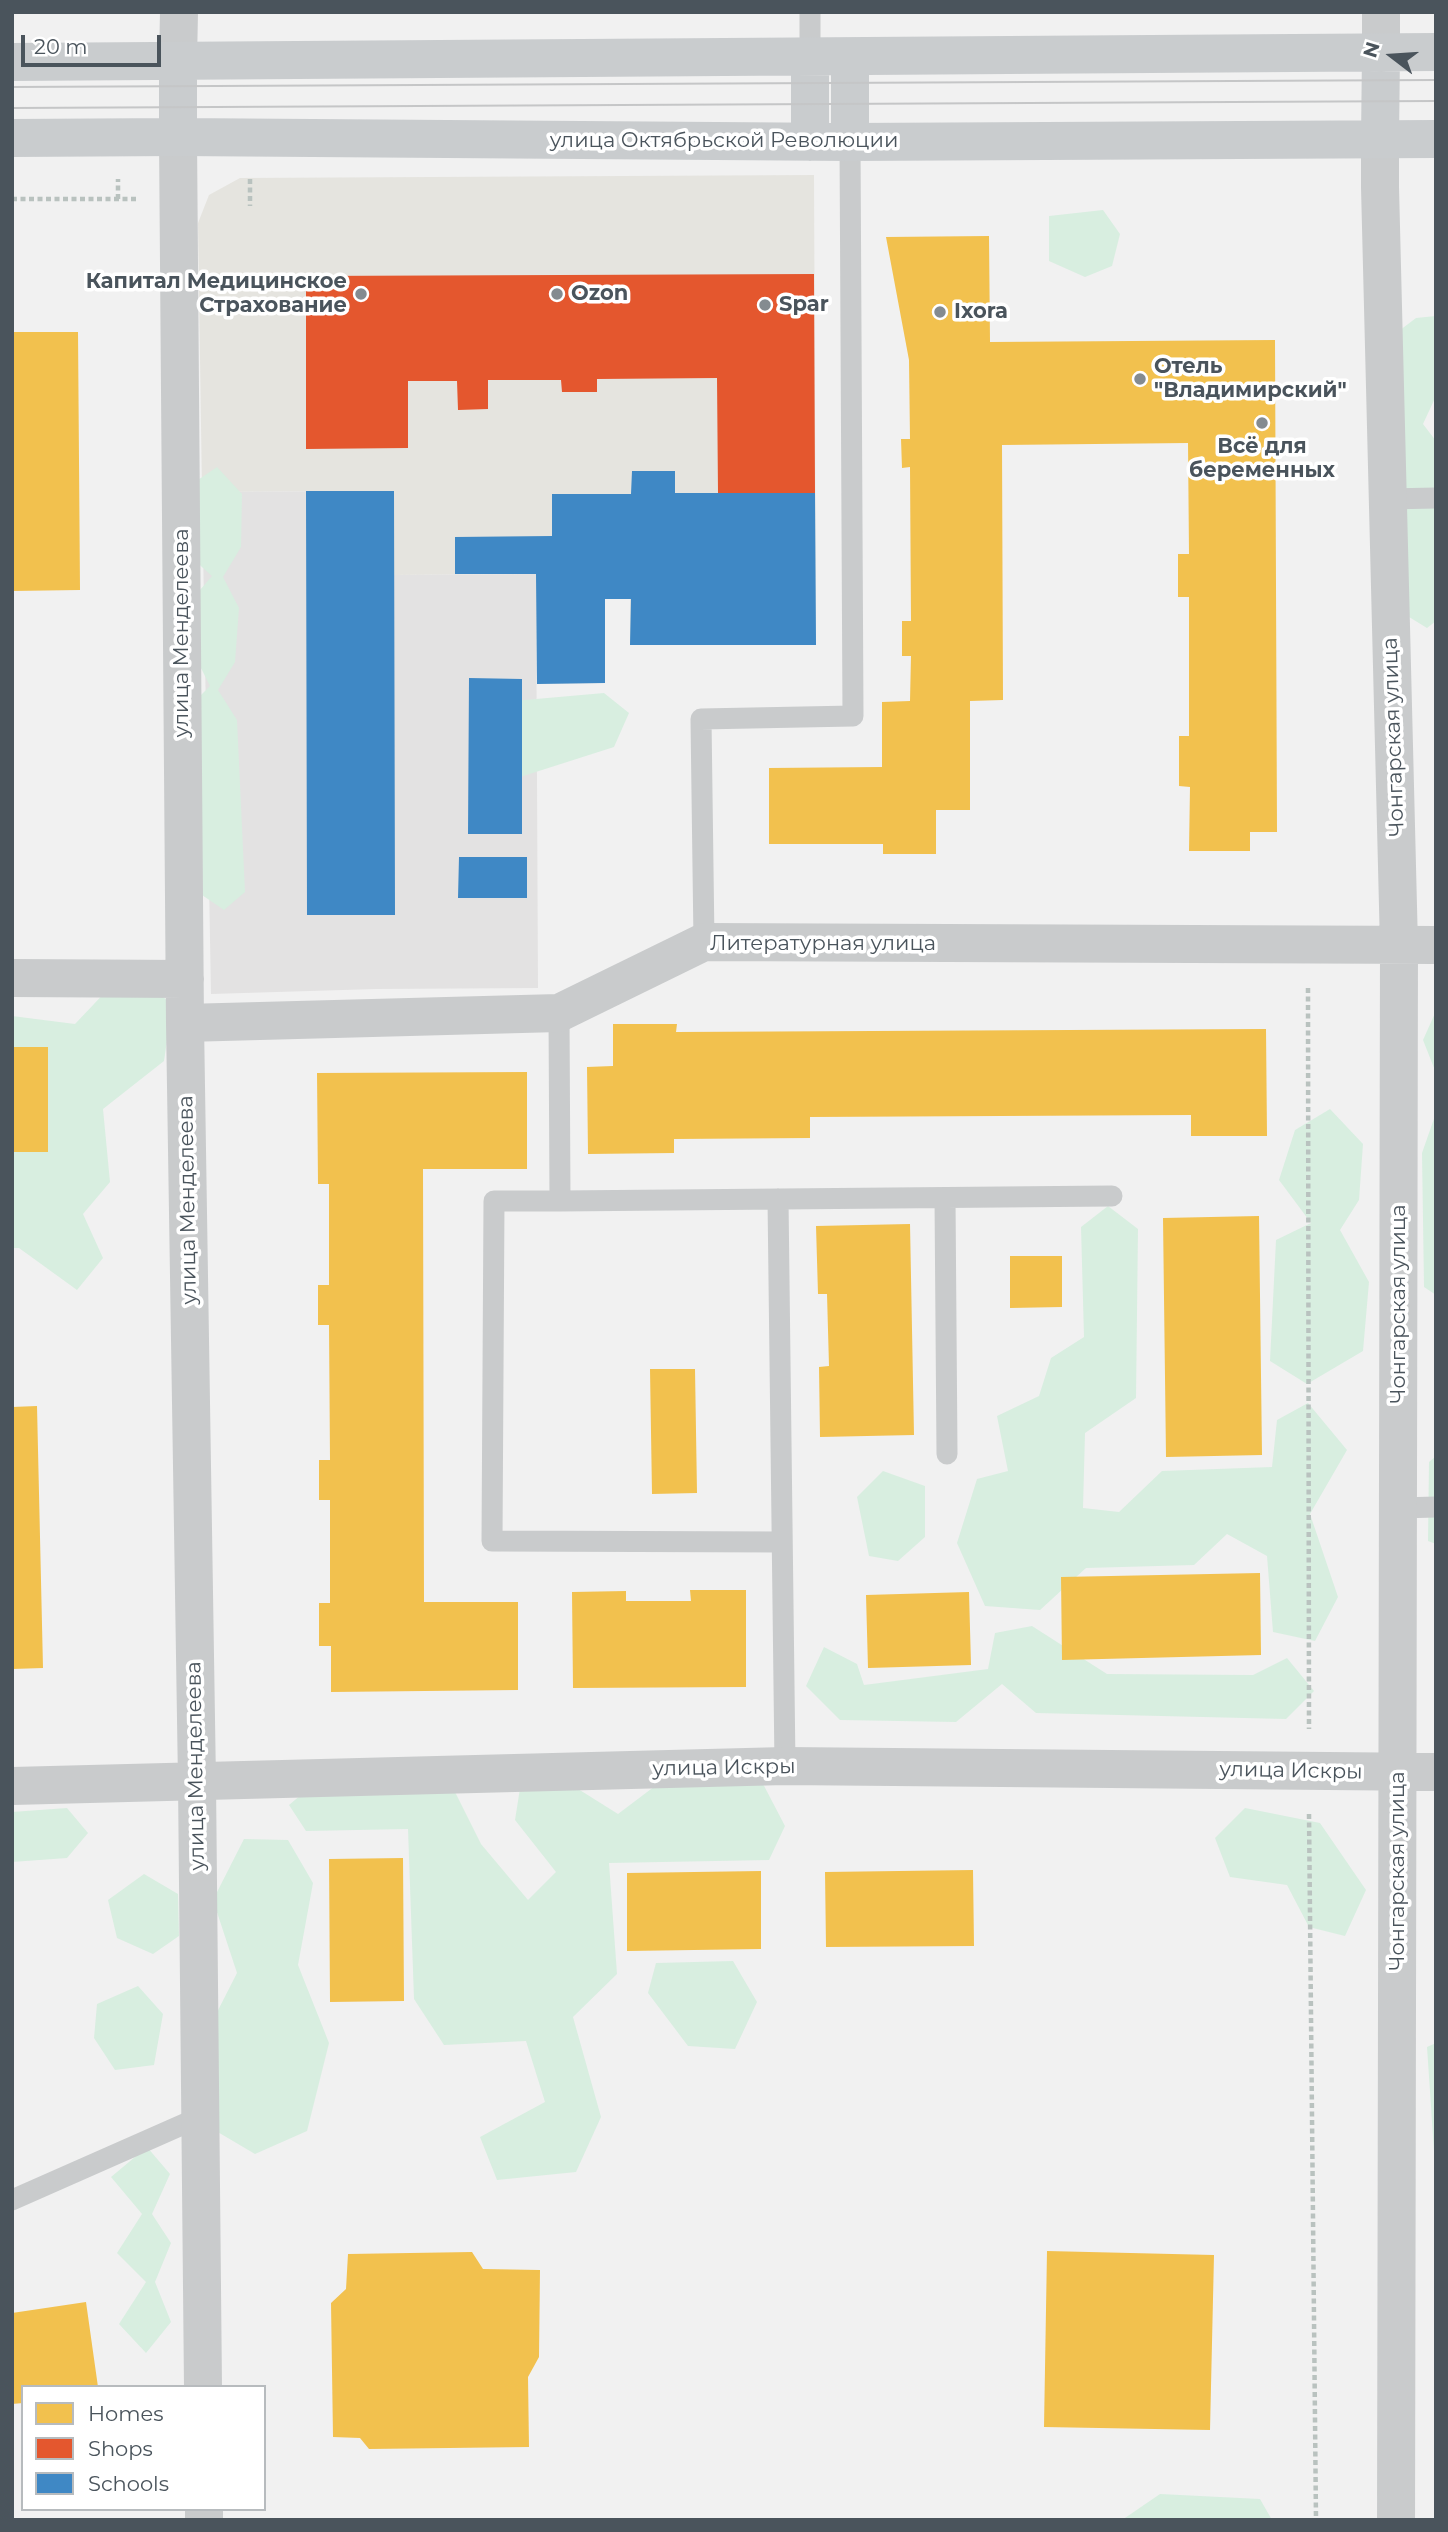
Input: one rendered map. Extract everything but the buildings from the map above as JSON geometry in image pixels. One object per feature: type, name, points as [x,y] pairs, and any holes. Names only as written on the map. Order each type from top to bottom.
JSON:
[{"type":"main road","points":[[12,62],[850,57],[1381,71],[1436,52]]},
{"type":"main road","points":[[810,57],[810,142]]},
{"type":"main road","points":[[850,57],[850,142]]},
{"type":"main road","name":"улица Менделеева","points":[[178,61],[178,137]]},
{"type":"main road","name":"Чонгарская улица","points":[[1380,139],[1381,71]]},
{"type":"main road","name":"улица Октябрьской Революции","points":[[12,138],[810,142],[1436,139]]},
{"type":"street","name":"улица Менделеева","points":[[178,61],[179,12]]},
{"type":"street","points":[[1381,12],[1381,71]]},
{"type":"street","name":"улица Менделеева","points":[[178,137],[184,979],[197,1782],[203,2385]]},
{"type":"street","name":"Чонгарская улица","points":[[1380,139],[1387,499],[1417,946],[1418,1508],[1398,1772],[1396,2520]]},
{"type":"street","name":"Литературная улица","points":[[185,1023],[559,1013],[704,942],[1417,946]]},
{"type":"street","points":[[12,978],[184,979]]},
{"type":"street","name":"улица Искры","points":[[12,1786],[785,1766],[1436,1772]]},
{"type":"lane","points":[[810,12],[810,57]]},
{"type":"lane","points":[[704,942],[701,719],[853,716],[850,142]]},
{"type":"lane","points":[[1387,499],[1436,498]]},
{"type":"lane","points":[[559,1013],[560,1201]]},
{"type":"lane","points":[[782,1542],[492,1541],[494,1201],[1112,1196]]},
{"type":"lane","points":[[945,1198],[947,1454]]},
{"type":"lane","points":[[778,1199],[785,1766]]},
{"type":"lane","points":[[12,2200],[200,2117]]},
{"type":"path","points":[[118,177],[118,199]]},
{"type":"path","points":[[250,178],[250,206]]},
{"type":"path","points":[[12,199],[179,198]]},
{"type":"shaded area","points":[[814,175],[816,645],[630,645],[630,599],[605,599],[605,683],[537,684],[536,574],[394,575],[394,491],[202,492],[198,223],[209,195],[240,178]]},
{"type":"shaded area","points":[[394,491],[394,575],[536,574],[538,988],[211,994],[202,492]]},
{"type":"green space","points":[[1103,210],[1120,234],[1112,266],[1085,277],[1049,261],[1049,216]]},
{"type":"green space","points":[[1436,316],[1436,396],[1423,424],[1436,441],[1436,621],[1427,628],[1383,601],[1387,340],[1416,318]]},
{"type":"green space","points":[[217,467],[242,494],[241,547],[223,577],[239,608],[235,662],[218,690],[237,720],[245,892],[224,910],[202,895],[198,698],[210,686],[195,656],[194,597],[212,576],[193,559],[192,484]]},
{"type":"green space","points":[[604,693],[629,713],[614,747],[517,778],[502,702]]},
{"type":"green space","points":[[112,985],[152,985],[172,1006],[164,1061],[103,1109],[110,1182],[83,1214],[103,1258],[77,1290],[19,1248],[12,1248],[12,1016],[75,1024]]},
{"type":"green space","points":[[1436,1011],[1436,1073],[1423,1040]]},
{"type":"green space","points":[[1330,1109],[1363,1144],[1359,1200],[1340,1230],[1369,1282],[1363,1351],[1307,1384],[1270,1361],[1276,1240],[1311,1223],[1279,1180],[1295,1130]]},
{"type":"green space","points":[[1436,1113],[1436,1295],[1424,1287],[1422,1153]]},
{"type":"green space","points":[[1108,1206],[1138,1229],[1136,1398],[1085,1433],[1083,1508],[1119,1512],[1162,1471],[1272,1467],[1277,1420],[1308,1403],[1347,1450],[1310,1514],[1338,1597],[1315,1641],[1273,1632],[1267,1556],[1227,1534],[1194,1565],[1086,1568],[1040,1610],[985,1606],[957,1543],[977,1479],[1008,1471],[997,1416],[1039,1396],[1051,1358],[1084,1337],[1081,1227]]},
{"type":"green space","points":[[1436,1456],[1436,1544],[1428,1541],[1429,1462]]},
{"type":"green space","points":[[883,1471],[925,1486],[925,1537],[898,1561],[869,1556],[857,1497]]},
{"type":"green space","points":[[1032,1626],[1107,1674],[1253,1675],[1287,1658],[1314,1691],[1286,1719],[1036,1713],[1002,1684],[956,1722],[840,1720],[806,1686],[824,1647],[857,1664],[864,1685],[988,1669],[995,1633]]},
{"type":"green space","points":[[663,1780],[761,1780],[785,1826],[769,1860],[609,1863],[617,1974],[573,2017],[601,2117],[576,2172],[497,2180],[480,2137],[545,2102],[526,2041],[444,2045],[414,1999],[408,1829],[306,1831],[289,1805],[315,1783],[451,1784],[481,1844],[528,1900],[556,1872],[515,1820],[521,1782],[567,1782],[618,1814]]},
{"type":"green space","points":[[67,1808],[88,1833],[67,1858],[12,1862],[12,1812]]},
{"type":"green space","points":[[1245,1808],[1320,1823],[1366,1890],[1345,1936],[1309,1927],[1287,1885],[1230,1877],[1215,1838]]},
{"type":"green space","points":[[244,1839],[288,1840],[313,1883],[298,1965],[329,2043],[307,2131],[255,2154],[216,2131],[212,2022],[237,1973],[213,1900]]},
{"type":"green space","points":[[144,1874],[178,1894],[179,1936],[153,1954],[117,1938],[108,1900]]},
{"type":"green space","points":[[733,1961],[757,2002],[735,2049],[688,2046],[648,1993],[656,1963]]},
{"type":"green space","points":[[138,1986],[163,2014],[154,2065],[115,2070],[94,2038],[97,2004]]},
{"type":"green space","points":[[1436,2043],[1436,2181],[1427,2047]]},
{"type":"green space","points":[[147,2147],[170,2174],[152,2214],[171,2243],[155,2282],[171,2322],[146,2353],[119,2324],[146,2282],[117,2253],[142,2214],[111,2177]]},
{"type":"green space","points":[[1160,2494],[1260,2499],[1272,2520],[1122,2520]]},
{"type":"tram line","points":[[12,87],[1436,80]]},
{"type":"tram line","points":[[12,108],[1436,101]]},
{"type":"place","name":"Капитал Медицинское Страхование","points":[[361,294]]},
{"type":"place","name":"Ozon","points":[[557,294]]},
{"type":"place","name":"Spar","points":[[765,305]]},
{"type":"place","name":"Ixora","points":[[940,312]]},
{"type":"place","name":"Отель \"Владимирский\"","points":[[1140,379]]},
{"type":"place","name":"Всё для беременных","points":[[1262,423]]}]
